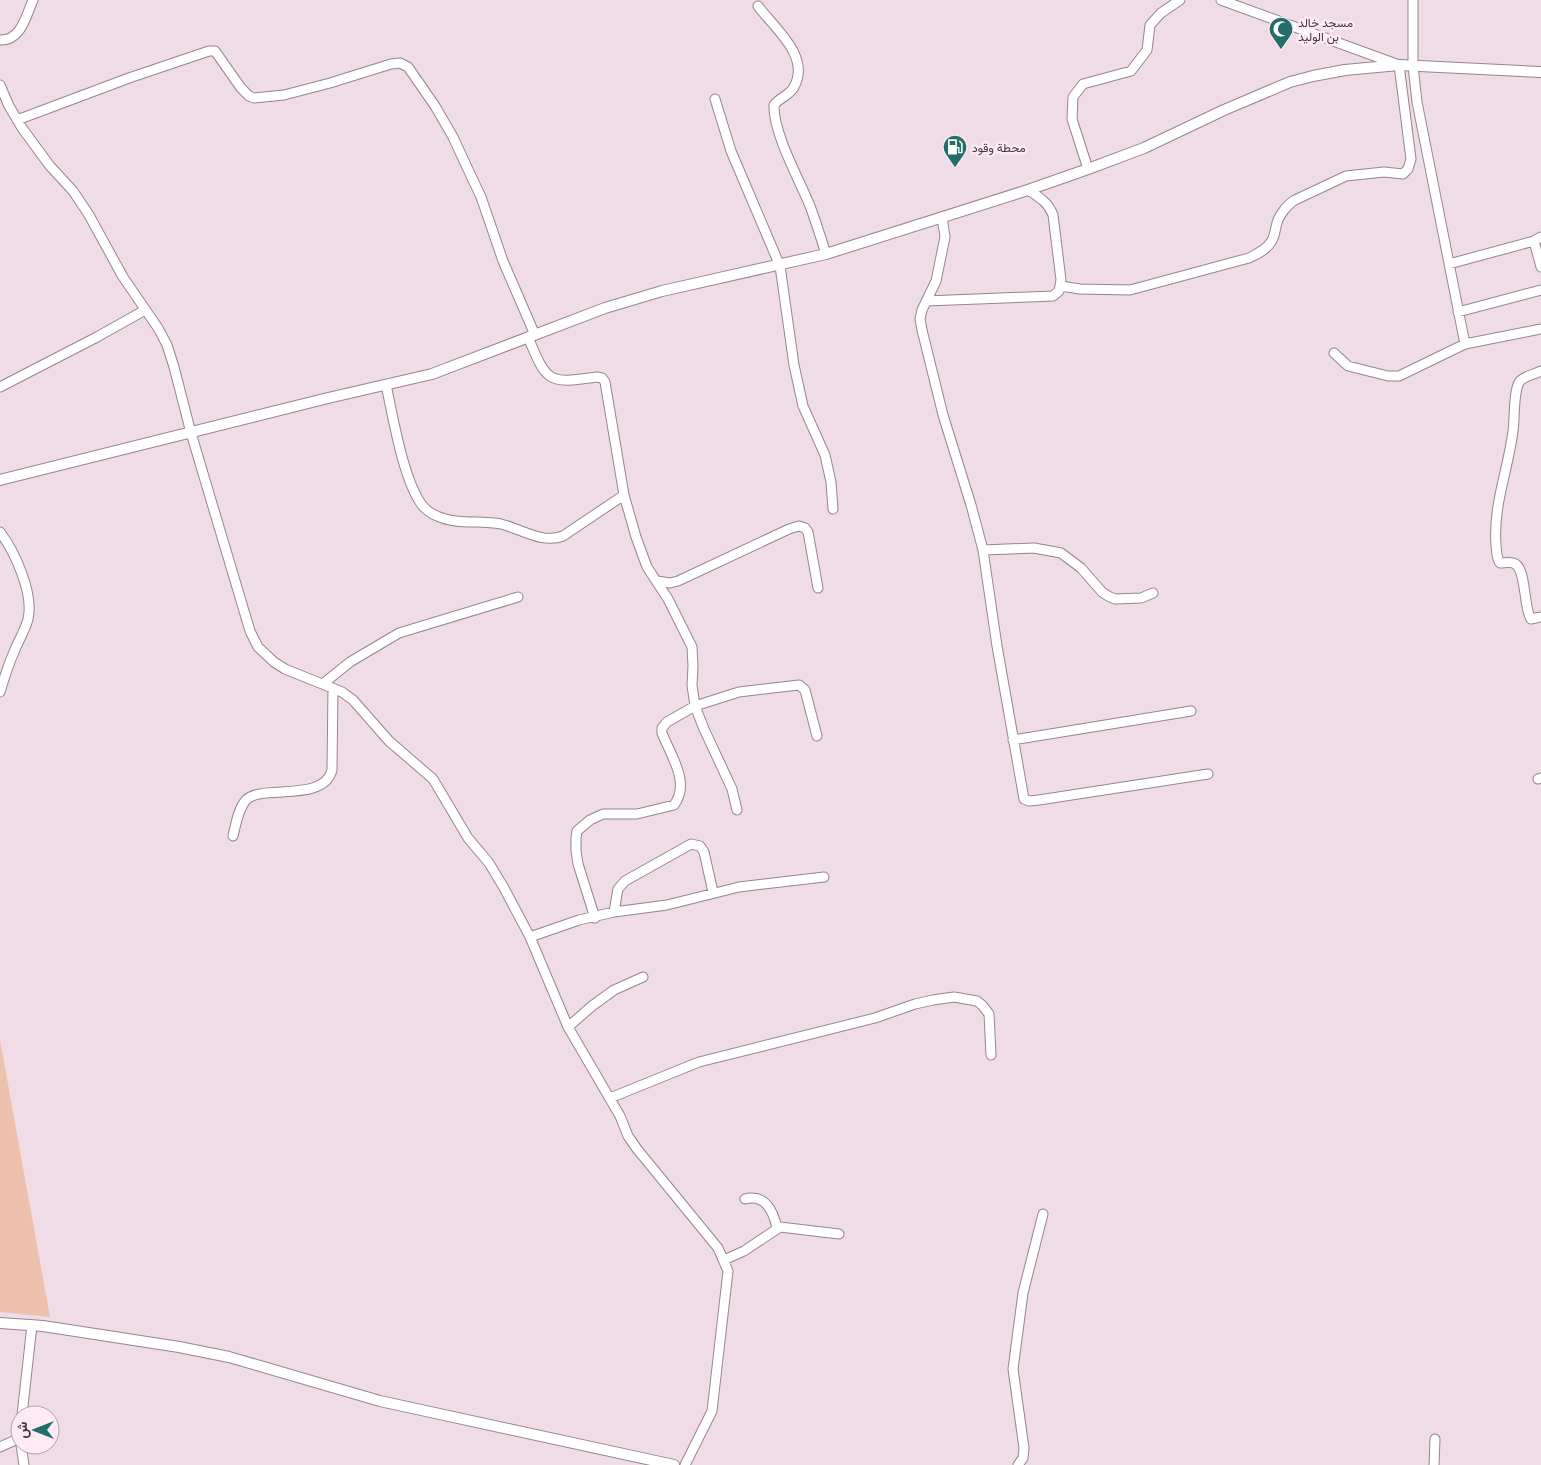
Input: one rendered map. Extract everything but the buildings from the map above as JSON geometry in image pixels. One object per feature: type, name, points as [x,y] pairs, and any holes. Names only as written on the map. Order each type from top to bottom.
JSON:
[{"type":"street","points":[[0,40],[10,39],[19,32],[33,0]]},
{"type":"street","points":[[1088,169],[1072,119],[1074,97],[1083,84],[1131,71],[1146,50],[1150,25],[1161,13],[1180,0]]},
{"type":"street","points":[[1222,0],[1399,65]]},
{"type":"street","points":[[1413,0],[1413,66],[1417,102],[1465,344]]},
{"type":"street","points":[[758,6],[791,46],[798,60],[794,87],[774,105],[774,114],[778,131],[810,208],[826,254]]},
{"type":"street","points":[[17,120],[129,78],[209,51],[215,51],[240,88],[254,98],[284,95],[330,83],[387,64],[400,63],[408,68],[422,85],[453,138],[480,197],[542,368],[553,379],[562,381],[597,377],[602,378],[605,382],[624,496],[641,554],[647,567],[668,599],[692,647],[694,666],[692,685],[695,706],[732,789],[737,810]]},
{"type":"street","points":[[1061,286],[1080,289],[1130,290],[1249,258],[1262,252],[1272,242],[1277,220],[1288,204],[1295,200],[1346,176],[1384,172],[1403,174],[1408,169],[1411,159],[1399,65]]},
{"type":"street","points":[[0,480],[432,374],[605,308],[662,291],[780,266],[826,254],[1088,169],[1144,148],[1224,110],[1290,82],[1345,70],[1399,65],[1541,72]]},
{"type":"street","points":[[0,85],[17,120],[50,166],[73,191],[89,215],[123,278],[158,328],[167,345],[250,631],[258,647],[266,656],[285,668],[324,683],[353,700],[390,741],[433,779],[468,838],[496,874],[530,937],[568,1027],[610,1098],[636,1149],[718,1248],[724,1260],[728,1271],[712,1411],[684,1465]]},
{"type":"street","points":[[715,99],[731,150],[780,266],[794,365],[803,406],[825,455],[831,482],[833,509]]},
{"type":"street","points":[[926,301],[1053,296],[1060,291],[1061,286],[1050,208],[1044,200],[1028,190]]},
{"type":"street","points":[[942,217],[945,236],[936,281],[920,318],[943,415],[983,550],[1024,800],[1028,801],[1208,774]]},
{"type":"street","points":[[1449,264],[1538,239],[1541,267]]},
{"type":"street","points":[[1458,312],[1541,290]]},
{"type":"street","points":[[0,387],[145,310]]},
{"type":"street","points":[[1334,353],[1348,366],[1388,376],[1399,376],[1465,344],[1541,328]]},
{"type":"street","points":[[1541,371],[1520,382],[1517,390],[1513,432],[1499,493],[1495,526],[1496,555],[1500,564],[1513,563],[1518,566],[1523,578],[1527,613],[1531,619],[1541,617]]},
{"type":"street","points":[[386,385],[406,469],[422,506],[436,516],[462,521],[494,523],[514,527],[540,538],[556,538],[563,536],[624,496]]},
{"type":"street","points":[[657,581],[670,583],[678,581],[799,526],[805,528],[808,532],[818,588]]},
{"type":"street","points":[[0,532],[20,569],[29,605],[25,629],[14,651],[0,692]]},
{"type":"street","points":[[983,550],[1034,548],[1062,554],[1081,568],[1102,592],[1108,596],[1115,599],[1141,598],[1153,593]]},
{"type":"street","points":[[324,683],[350,662],[399,633],[518,597]]},
{"type":"street","points":[[595,918],[578,864],[576,838],[578,831],[590,820],[603,814],[637,814],[674,805],[679,796],[679,778],[676,763],[662,733],[662,728],[668,722],[695,706],[739,692],[799,685],[805,690],[817,736]]},
{"type":"street","points":[[234,836],[242,806],[249,797],[312,788],[325,783],[331,777],[333,688]]},
{"type":"street","points":[[1013,740],[1191,712]]},
{"type":"street","points":[[614,912],[618,889],[624,881],[691,844],[700,846],[704,852],[713,892]]},
{"type":"street","points":[[530,937],[579,920],[595,918],[614,912],[667,905],[738,887],[824,877]]},
{"type":"street","points":[[568,1027],[614,990],[643,977]]},
{"type":"street","points":[[610,1098],[699,1062],[874,1018],[915,1004],[940,999],[954,998],[977,1001],[982,1005],[989,1014],[991,1055]]},
{"type":"street","points":[[745,1199],[759,1198],[767,1204],[772,1211],[777,1228]]},
{"type":"street","points":[[1018,1465],[1023,1458],[1024,1448],[1013,1369],[1023,1293],[1043,1214]]},
{"type":"street","points":[[724,1260],[744,1251],[777,1228],[787,1227],[839,1234]]},
{"type":"street","points":[[0,1322],[32,1324],[179,1347],[229,1357],[380,1402],[670,1464]]},
{"type":"street","points":[[23,1405],[32,1324]]},
{"type":"street","points":[[1434,1465],[1435,1439]]},
{"type":"shaded area","points":[[0,1040],[50,1317],[0,1312]]},
{"type":"place","name":"مسجد خالد بن الوليد","points":[[1281,50]]},
{"type":"place","name":"محطة وقود","points":[[955,168]]}]
